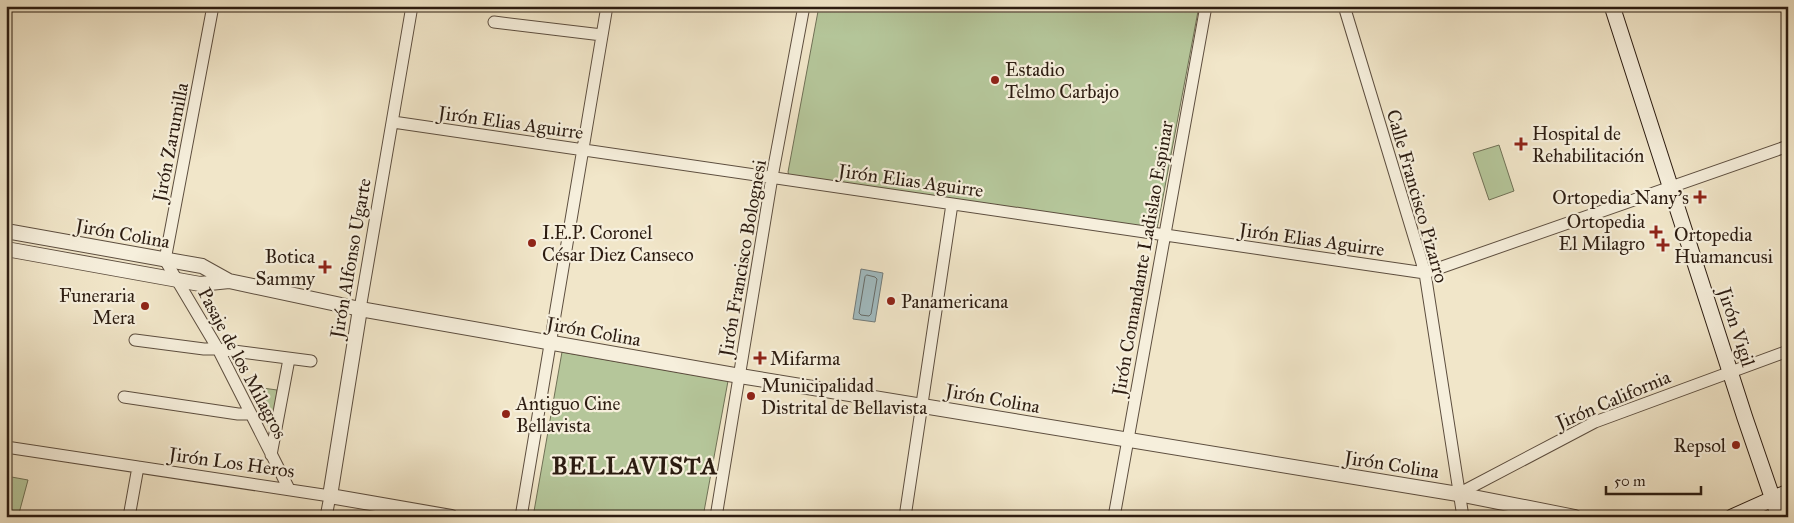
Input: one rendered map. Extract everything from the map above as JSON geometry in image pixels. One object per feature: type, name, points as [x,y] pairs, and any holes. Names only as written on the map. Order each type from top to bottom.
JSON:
[{"type":"main road","name":"Jirón Vigil","points":[[1612,6],[1779,517]]},
{"type":"main road","points":[[1732,517],[1788,492]]},
{"type":"street","name":"Jirón Zarumilla","points":[[165,260],[213,6]]},
{"type":"street","name":"Jirón Alfonso Ugarte","points":[[326,517],[412,6]]},
{"type":"street","points":[[521,517],[607,6]]},
{"type":"street","name":"Jirón Francisco Bolognesi","points":[[716,517],[772,178],[804,6]]},
{"type":"street","name":"Jirón Comandante Ladislao Espinar","points":[[1114,517],[1206,6]]},
{"type":"street","name":"Calle Francisco Pizarro","points":[[1344,6],[1425,273],[1463,517]]},
{"type":"street","points":[[494,22],[602,35]]},
{"type":"street","name":"Jirón Elias Aguirre","points":[[393,122],[1425,273]]},
{"type":"street","points":[[1425,273],[1788,146]]},
{"type":"street","points":[[905,517],[952,204]]},
{"type":"street","name":"Jirón Colina","points":[[6,231],[202,266],[229,281],[360,309],[740,376],[1458,494],[1574,517]]},
{"type":"street","points":[[78,262],[80,244]]},
{"type":"street","name":"Jirón Colina","points":[[6,250],[200,284],[229,281]]},
{"type":"street","points":[[165,260],[179,280]]},
{"type":"street","name":"Pasaje de los Milagros","points":[[179,280],[218,349],[289,489]]},
{"type":"street","points":[[134,340],[311,361]]},
{"type":"street","name":"Jirón California","points":[[1458,494],[1595,422],[1788,351]]},
{"type":"street","points":[[271,454],[288,358]]},
{"type":"street","points":[[124,397],[238,414],[250,414]]},
{"type":"street","name":"Jirón Los Heros","points":[[6,447],[289,489],[451,517]]},
{"type":"street","points":[[129,517],[138,467]]},
{"type":"green space","name":"Estadio Telmo Carbajo","points":[[819,6],[1199,6],[1157,229],[790,178],[788,172]]},
{"type":"green space","points":[[1499,145],[1514,191],[1489,200],[1473,153]]},
{"type":"green space","points":[[562,352],[728,381],[703,517],[533,517]]},
{"type":"green space","points":[[248,386],[277,390],[273,425],[267,425]]},
{"type":"green space","points":[[6,476],[28,480],[18,517],[6,517]]},
{"type":"water","points":[[861,269],[883,273],[875,322],[853,319]]},
{"type":"place","name":"Estadio Telmo Carbajo","points":[[995,80]]},
{"type":"place","name":"Hospital de Rehabilitación","points":[[1521,144]]},
{"type":"place","name":"Ortopedia Nany's","points":[[1700,197]]},
{"type":"place","name":"Ortopedia El Milagro","points":[[1656,232]]},
{"type":"place","name":"I.E.P. Coronel César Diez Canseco","points":[[532,243]]},
{"type":"place","name":"Ortopedia Huamancusi","points":[[1663,245]]},
{"type":"place","name":"Botica Sammy","points":[[325,267]]},
{"type":"place","name":"Panamericana","points":[[891,301]]},
{"type":"place","name":"Funeraria Mera","points":[[145,306]]},
{"type":"place","name":"Mifarma","points":[[760,358]]},
{"type":"place","name":"Municipalidad Distrital de Bellavista","points":[[751,396]]},
{"type":"place","name":"Antiguo Cine Bellavista","points":[[506,414]]},
{"type":"place","name":"Repsol","points":[[1736,445]]},
{"type":"district","name":"BELLAVISTA","points":[[635,466]]}]
